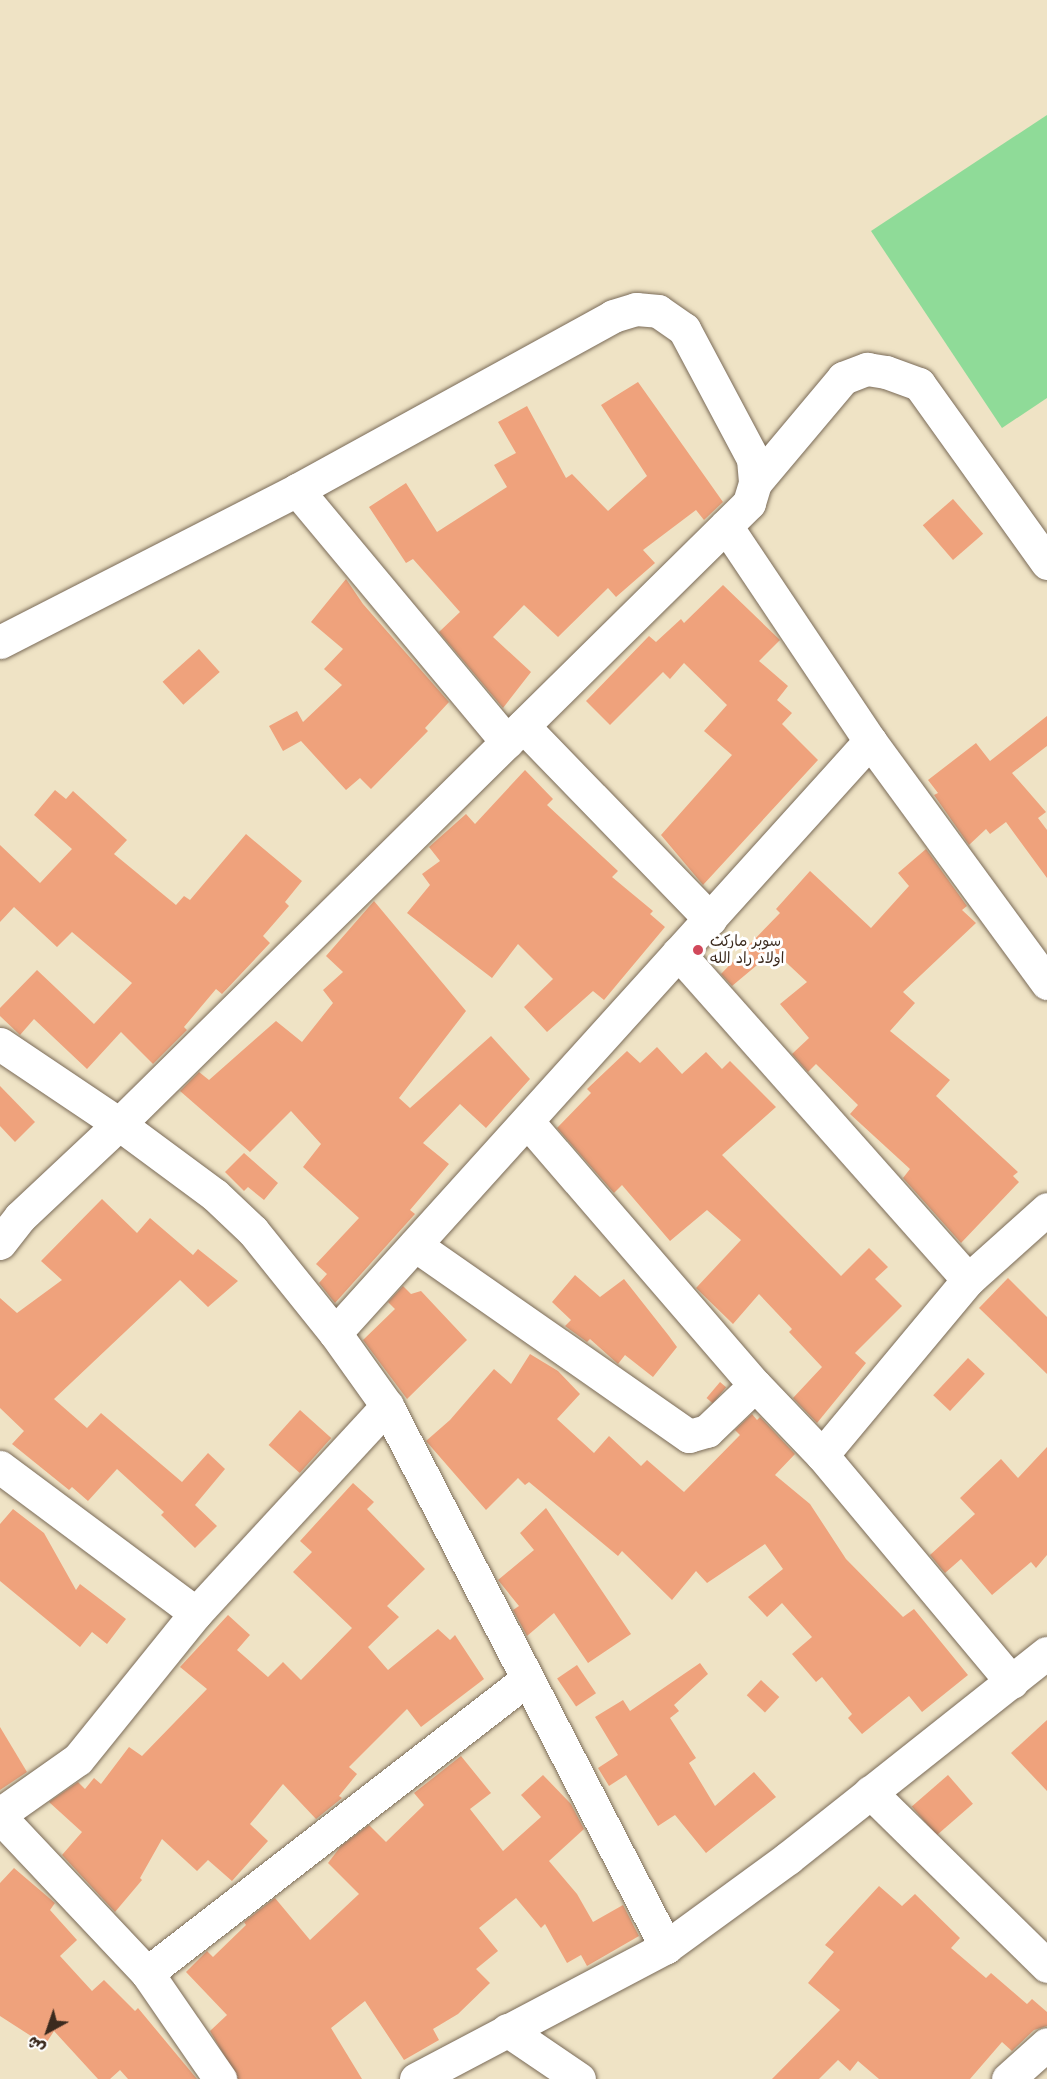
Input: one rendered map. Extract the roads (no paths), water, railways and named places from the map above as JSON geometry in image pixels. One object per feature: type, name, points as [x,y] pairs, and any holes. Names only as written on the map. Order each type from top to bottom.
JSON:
[{"type":"street","points":[[0,642],[297,490],[614,316],[636,309],[658,311],[684,329],[753,459],[755,483],[749,503],[119,1124],[20,1217],[0,1242]]},
{"type":"street","points":[[755,483],[843,378],[867,369],[886,372],[919,384],[1047,563]]},
{"type":"street","points":[[297,490],[515,734],[710,919]]},
{"type":"street","points":[[726,526],[870,741],[1047,983]]},
{"type":"street","points":[[335,1333],[870,741]]},
{"type":"street","points":[[678,953],[968,1280]]},
{"type":"street","points":[[0,1044],[119,1124],[215,1195],[253,1231],[335,1333],[387,1406],[666,1947]]},
{"type":"street","points":[[527,1121],[755,1385],[822,1455],[1011,1682]]},
{"type":"street","points":[[822,1455],[968,1280],[1047,1209]]},
{"type":"street","points":[[415,1245],[689,1436],[707,1431],[755,1385]]},
{"type":"street","points":[[220,2079],[147,1973],[0,1816],[78,1759],[196,1613],[387,1406]]},
{"type":"street","points":[[0,1467],[196,1613]]},
{"type":"street","points":[[416,2079],[666,1947],[870,1792],[1047,1653]]},
{"type":"street","points":[[147,1973],[527,1680]]},
{"type":"street","points":[[870,1792],[1047,1966]]},
{"type":"street","points":[[507,2030],[579,2079]]},
{"type":"street","points":[[1008,2079],[1047,2044]]},
{"type":"place","name":"سوبر ماركت اولاد راد الله","points":[[698,950]]}]
